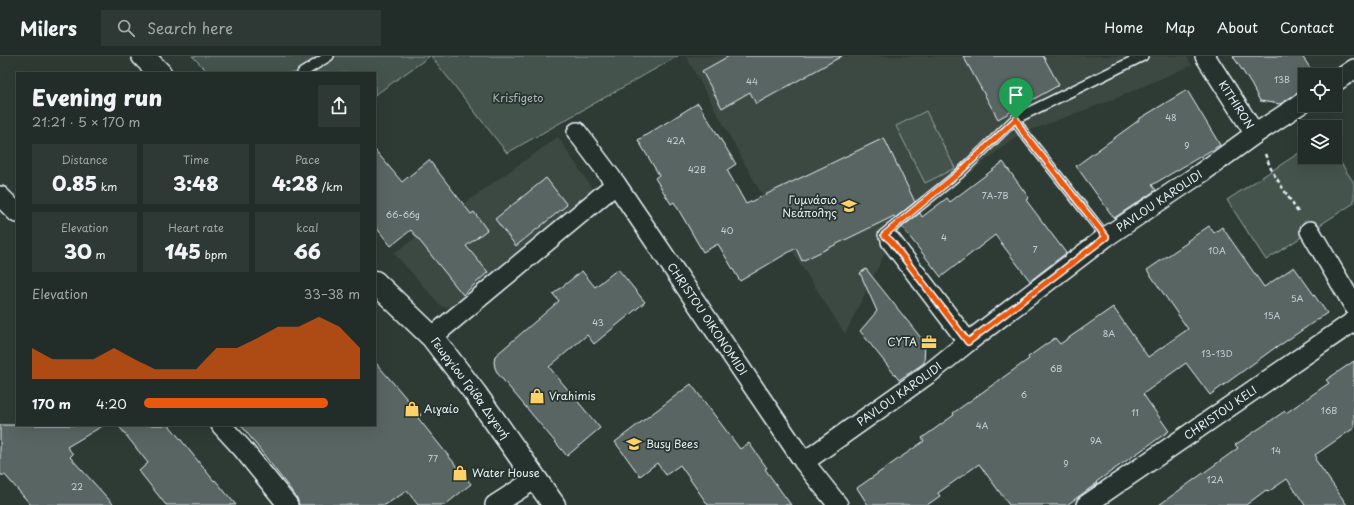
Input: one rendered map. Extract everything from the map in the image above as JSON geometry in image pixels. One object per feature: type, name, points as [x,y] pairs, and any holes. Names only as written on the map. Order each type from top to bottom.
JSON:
[{"type":"main road","points":[[142,56],[159,72]]},
{"type":"main road","name":"Γεωργίου Γρίβα Διγενή","points":[[376,283],[432,337],[475,393],[554,505]]},
{"type":"street","name":"KITHIRON","points":[[1205,56],[1255,134]]},
{"type":"street","points":[[1342,77],[1354,69]]},
{"type":"street","name":"PAVLOU KAROLIDI","points":[[804,462],[931,372],[1106,237],[1298,106]]},
{"type":"street","name":"CHRISTOU OIKONOMIDI","points":[[577,132],[616,184],[804,462],[838,505]]},
{"type":"street","points":[[432,337],[616,184]]},
{"type":"street","points":[[0,196],[16,212]]},
{"type":"street","points":[[1310,231],[1354,306]]},
{"type":"street","points":[[891,241],[968,342]]},
{"type":"street","name":"CHRISTOU KELI","points":[[1086,505],[1354,322]]},
{"type":"street","points":[[222,426],[242,448],[288,505]]},
{"type":"street","points":[[495,505],[535,479]]},
{"type":"lane","points":[[304,72],[329,56]]},
{"type":"lane","points":[[891,241],[884,235],[960,172],[1016,119],[1143,56]]},
{"type":"lane","points":[[1016,119],[1023,132],[1106,237]]},
{"type":"path","points":[[1272,171],[1310,231]]},
{"type":"shaded area","name":"Γυμνάσιο Νεάπολης","points":[[686,56],[1186,56],[1192,65],[1112,100],[1023,132],[1010,141],[902,228],[891,241],[845,334],[797,259]]},
{"type":"shaded area","points":[[558,137],[599,199],[467,305],[442,307],[394,253]]},
{"type":"green space","points":[[192,56],[430,56],[376,94],[376,72],[208,72]]},
{"type":"green space","name":"Krisfigeto","points":[[431,56],[678,56],[507,153]]},
{"type":"green space","points":[[926,111],[955,168],[925,183],[896,126]]},
{"type":"green space","points":[[1298,154],[1298,164],[1342,164],[1354,183],[1354,203],[1266,260],[1227,200]]},
{"type":"building","points":[[729,56],[842,56],[756,104],[750,92],[722,108],[702,71]]},
{"type":"building","points":[[963,56],[1043,56],[1059,85],[998,119]]},
{"type":"building","points":[[1233,56],[1302,56],[1310,68],[1298,68],[1298,93],[1280,104],[1260,101]]},
{"type":"building","points":[[1187,90],[1220,145],[1152,185],[1156,190],[1114,218],[1076,166],[1139,119]]},
{"type":"building","points":[[698,103],[736,164],[727,170],[746,204],[884,138],[915,202],[895,218],[894,216],[802,261],[796,248],[740,281],[718,244],[703,252],[674,202],[671,204],[655,178],[659,175],[638,140]]},
{"type":"building","points":[[376,151],[402,182],[429,160],[471,214],[474,212],[487,230],[466,246],[488,272],[463,295],[411,230],[391,246],[376,227]]},
{"type":"building","points":[[1003,162],[1029,198],[1026,200],[1066,253],[1030,281],[995,235],[941,277],[902,227],[920,213],[922,217],[947,198],[950,202]]},
{"type":"building","points":[[546,178],[567,205],[516,246],[495,219]]},
{"type":"building","points":[[1209,226],[1214,233],[1222,227],[1264,287],[1294,267],[1327,313],[1276,347],[1210,395],[1186,363],[1143,394],[1169,431],[1096,482],[1097,483],[1067,505],[1009,505],[979,464],[938,493],[940,496],[927,505],[868,505],[857,488],[924,441],[922,438],[954,415],[953,413],[1029,359],[1028,357],[1055,338],[1060,344],[1113,307],[1148,357],[1188,329],[1147,270]]},
{"type":"building","points":[[618,269],[645,302],[594,344],[587,335],[549,367],[600,428],[567,456],[498,374],[494,362],[495,356],[559,301],[553,294],[582,271],[595,287]]},
{"type":"building","points":[[866,269],[925,343],[924,363],[899,380],[860,331],[877,311],[860,273]]},
{"type":"building","points":[[1354,361],[1354,428],[1315,455],[1317,458],[1315,459],[1347,505],[1305,505],[1287,479],[1268,492],[1266,490],[1246,505],[1159,505],[1238,448],[1235,445],[1285,411],[1286,413],[1329,383],[1326,380]]},
{"type":"building","points":[[376,363],[421,415],[418,418],[471,484],[445,505],[418,505],[407,491],[385,505],[299,505],[297,498],[242,426],[376,426]]},
{"type":"building","points":[[691,384],[740,449],[749,443],[767,468],[765,469],[791,505],[708,505],[680,465],[666,475],[657,463],[640,476],[615,442]]},
{"type":"building","points":[[0,425],[102,426],[67,447],[73,454],[70,457],[114,505],[31,505],[5,475],[0,475]]},
{"type":"building","points":[[119,426],[170,426],[214,481],[215,480],[236,505],[166,505],[139,471],[148,463]]},
{"type":"place","name":"Γυμνάσιο Νεάπολης","points":[[849,206]]},
{"type":"place","name":"CYTA","points":[[929,342]]},
{"type":"place","name":"Vrahimis","points":[[537,396]]},
{"type":"place","name":"Αιγαίο","points":[[412,409]]},
{"type":"place","name":"Busy Bees","points":[[634,444]]},
{"type":"place","name":"Water House","points":[[460,473]]},
{"type":"route","points":[[1016,119],[1023,132],[1106,237],[968,342],[891,241],[884,235],[960,172],[1016,119]]}]
